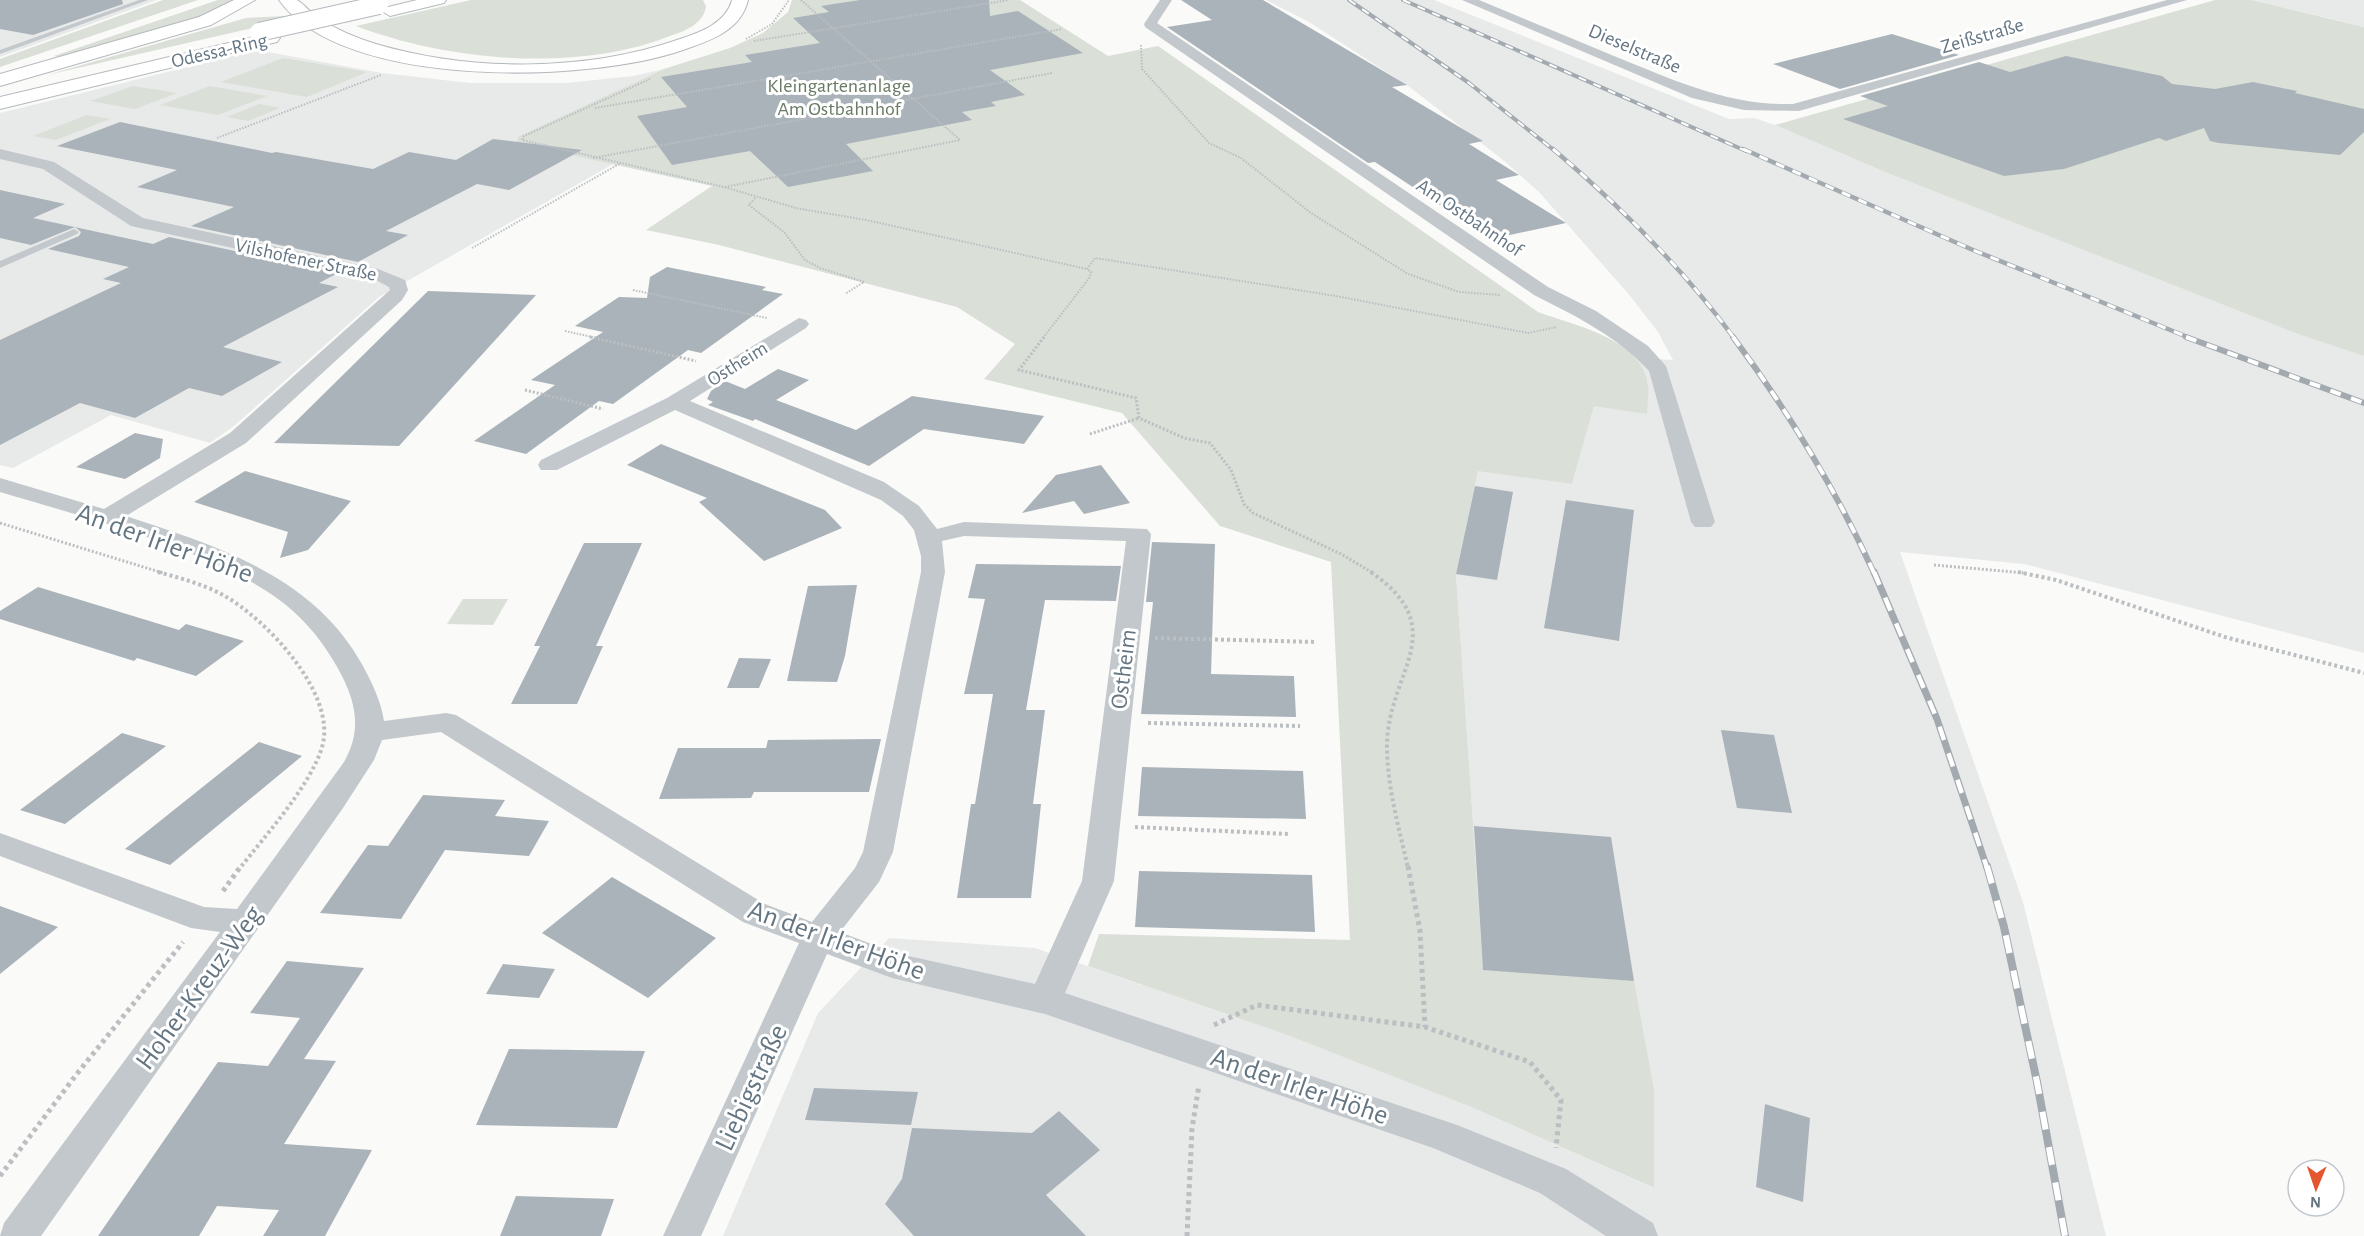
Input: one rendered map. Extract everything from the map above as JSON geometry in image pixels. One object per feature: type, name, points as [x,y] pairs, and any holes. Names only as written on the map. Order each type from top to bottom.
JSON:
[{"type":"highway","points":[[0,80],[176,31],[230,11],[247,0]]},
{"type":"highway","points":[[287,0],[313,24],[330,34],[372,48],[435,61],[531,67],[602,63],[684,45],[726,24],[734,14],[740,0]]},
{"type":"highway","points":[[309,0],[350,28],[393,44],[446,55],[517,60],[575,59],[638,49],[689,33],[709,20],[715,11]]},
{"type":"highway","name":"Odessa-Ring","points":[[0,103],[390,5],[437,0]]},
{"type":"highway","name":"Odessa-Ring","points":[[0,93],[265,35]]},
{"type":"street","name":"Am Ostbahnhof","points":[[1166,0],[1150,24],[1541,291],[1589,315],[1641,350],[1659,370],[1703,522]]},
{"type":"street","name":"Dieselstraße","points":[[1468,0],[1697,95],[1744,107],[1794,108]]},
{"type":"street","name":"Zeißstraße","points":[[1794,108],[2181,0]]},
{"type":"street","name":"Vilshofener Straße","points":[[0,154],[48,165],[137,222],[378,274],[398,284],[399,290],[395,296],[238,438],[108,517]]},
{"type":"street","name":"Ostheim","points":[[549,465],[674,402],[798,324]]},
{"type":"street","name":"Ostheim","points":[[674,402],[876,487],[903,503],[931,537],[964,529],[1139,534],[1098,881],[1045,1000]]},
{"type":"street","name":"An der Irler Höhe","points":[[0,485],[108,517],[235,562],[296,600],[330,636],[351,666],[370,713],[370,733],[409,725],[446,722],[458,727],[754,913],[892,965],[1045,1000],[1190,1047],[1444,1136],[1553,1181],[1639,1236]]},
{"type":"street","points":[[818,938],[868,874],[878,852],[933,572],[931,537]]},
{"type":"street","name":"Hoher-Kreuz-Weg","points":[[18,1236],[333,801],[354,769],[370,733]]},
{"type":"street","points":[[0,844],[202,919],[245,922]]},
{"type":"street","name":"Liebigstraße","points":[[682,1236],[818,938]]},
{"type":"lane","points":[[0,52],[145,0]]},
{"type":"lane","points":[[0,265],[74,232]]},
{"type":"path","points":[[724,187],[960,140],[801,0]]},
{"type":"path","points":[[754,41],[1009,0]]},
{"type":"path","points":[[595,108],[1062,29]]},
{"type":"path","points":[[1144,38],[1140,48],[1140,65],[1175,108],[1209,143],[1240,158],[1311,213],[1408,274],[1432,285],[1482,294],[1519,295],[1541,291]]},
{"type":"path","points":[[217,138],[295,107],[314,103],[388,72]]},
{"type":"path","points":[[592,158],[1052,73]]},
{"type":"path","points":[[650,79],[524,136],[522,140],[724,187],[755,198],[1088,269]]},
{"type":"path","points":[[472,248],[619,164]]},
{"type":"path","points":[[755,198],[749,205],[784,232],[796,251],[806,260],[820,268],[864,282],[844,294]]},
{"type":"path","points":[[1088,269],[1095,258],[1336,296],[1528,333],[1550,330],[1589,315]]},
{"type":"path","points":[[1088,269],[1090,277],[1019,370],[1136,398],[1139,418]]},
{"type":"path","points":[[633,290],[798,324]]},
{"type":"path","points":[[565,331],[729,369]]},
{"type":"path","points":[[525,390],[639,420]]},
{"type":"path","points":[[1090,434],[1139,418],[1184,438],[1210,443],[1231,470],[1244,504],[1253,513],[1365,567],[1385,580],[1400,594],[1412,614],[1415,635],[1392,704],[1387,742],[1390,802],[1416,902],[1425,1027]]},
{"type":"path","points":[[0,523],[188,581],[224,596],[270,629],[312,684],[324,724],[322,746],[313,768],[202,919],[76,1075],[0,1176]]},
{"type":"path","points":[[1935,565],[2014,571],[2056,580],[2225,637],[2364,673]]},
{"type":"path","points":[[1127,637],[1317,642]]},
{"type":"path","points":[[1117,722],[1300,726]]},
{"type":"path","points":[[1105,826],[1288,834]]},
{"type":"path","points":[[1187,1236],[1192,1129],[1190,1047],[1257,1005],[1425,1027],[1530,1062],[1561,1100],[1553,1181]]},
{"type":"shaded area","points":[[0,0],[157,0],[0,57]]},
{"type":"shaded area","points":[[1266,0],[1434,0],[1729,119],[1754,118],[1775,125],[1890,174],[2295,333],[2364,356],[2364,653],[2024,564],[1900,552],[2023,902],[2106,1236],[723,1236],[818,1013],[889,938],[1035,948],[1287,1035],[1471,1107],[1653,1188],[1483,970],[1456,574],[1478,470],[1572,484],[1594,406],[1648,384],[1636,358],[1673,360],[1658,332],[1631,297],[1539,192],[1503,160],[1411,88],[1309,22]]},
{"type":"shaded area","points":[[2251,0],[2364,0],[2364,27],[2328,18]]},
{"type":"shaded area","points":[[257,50],[382,73],[470,83],[567,83],[633,76],[664,69],[519,136],[517,143],[613,164],[379,297],[234,426],[210,443],[111,415],[13,468],[0,465],[0,113]]},
{"type":"green space","points":[[163,0],[198,0],[0,67],[0,59]]},
{"type":"green space","points":[[218,0],[237,0],[212,13],[66,59],[54,56]]},
{"type":"green space","points":[[471,0],[703,0],[706,6],[698,22],[676,34],[634,48],[595,55],[554,58],[513,58],[431,48],[356,26]]},
{"type":"green space","points":[[792,0],[1020,0],[1108,56],[1158,46],[1538,312],[1605,336],[1634,356],[1644,370],[1648,386],[1647,414],[1594,406],[1572,484],[1478,471],[1456,574],[1483,969],[1634,981],[1654,1090],[1654,1188],[1471,1107],[1287,1035],[1088,966],[1099,934],[1350,940],[1331,562],[1220,526],[1122,413],[984,379],[1015,344],[957,307],[719,245],[646,230],[712,186],[516,143],[519,136],[664,69],[730,48],[763,33],[788,12]]},
{"type":"green space","points":[[2215,0],[2251,0],[2364,27],[2364,356],[2295,333],[1890,174],[1775,125]]},
{"type":"green space","points":[[286,16],[292,19],[47,75],[246,18]]},
{"type":"green space","points":[[283,58],[367,72],[307,97],[221,82]]},
{"type":"green space","points":[[133,86],[177,93],[135,109],[90,101]]},
{"type":"green space","points":[[210,86],[267,96],[218,115],[160,105]]},
{"type":"green space","points":[[259,104],[280,108],[248,121],[227,117]]},
{"type":"green space","points":[[87,115],[110,119],[56,140],[33,136]]},
{"type":"green space","points":[[463,599],[508,599],[493,625],[447,624]]},
{"type":"building","points":[[0,0],[122,0],[123,4],[33,35],[0,29]]},
{"type":"building","name":"Kleingartenanlage Am Ostbahnhof","points":[[860,0],[989,0],[990,16],[1018,11],[1083,53],[990,70],[1025,95],[991,102],[996,106],[962,112],[972,120],[846,144],[873,171],[788,187],[750,151],[672,165],[637,116],[687,107],[661,77],[752,62],[745,55],[820,43],[793,18],[829,12],[821,6]]},
{"type":"building","points":[[1181,0],[1263,0],[1407,85],[1392,87],[1483,141],[1469,144],[1519,175],[1496,180],[1566,223],[1491,239],[1375,162],[1368,163],[1167,27],[1212,20]]},
{"type":"building","points":[[1892,34],[1959,55],[1840,89],[1773,64]]},
{"type":"building","points":[[2066,56],[2162,76],[2172,84],[2215,89],[2253,82],[2297,91],[2295,93],[2364,109],[2364,132],[2340,155],[2219,143],[2210,141],[2204,128],[2166,141],[2159,138],[2064,169],[2004,176],[1843,119],[1888,106],[1860,96],[1979,62],[2010,72]]},
{"type":"building","points":[[120,122],[272,153],[373,169],[409,152],[456,160],[493,139],[582,150],[509,190],[477,184],[386,231],[408,235],[358,262],[191,226],[234,207],[137,187],[177,170],[57,146]]},
{"type":"building","points":[[0,190],[65,204],[33,218],[75,227],[31,245],[0,238]]},
{"type":"building","points":[[75,227],[153,244],[169,237],[338,273],[319,283],[338,287],[223,347],[282,362],[222,396],[189,388],[135,418],[80,403],[0,445],[0,340],[121,283],[103,279],[129,267],[48,249],[79,236],[81,232]]},
{"type":"building","points":[[667,267],[766,287],[762,290],[783,294],[701,353],[688,350],[613,404],[599,401],[526,454],[474,441],[555,385],[531,380],[603,332],[575,326],[619,297],[647,298],[650,277]]},
{"type":"building","points":[[428,291],[536,295],[399,446],[274,443]]},
{"type":"building","points":[[778,369],[809,380],[776,400],[856,430],[912,396],[1044,416],[1024,444],[924,429],[869,466],[755,419],[753,421],[708,405],[713,402],[707,399],[711,391],[725,381],[745,389]]},
{"type":"building","points":[[135,433],[163,439],[160,458],[125,479],[76,467]]},
{"type":"building","points":[[661,444],[825,510],[842,528],[764,561],[699,502],[707,498],[627,465]]},
{"type":"building","points":[[1101,465],[1130,503],[1084,514],[1074,501],[1022,513],[1056,475]]},
{"type":"building","points":[[245,471],[351,501],[308,550],[280,558],[288,532],[194,502]]},
{"type":"building","points":[[1475,486],[1513,492],[1497,580],[1456,574]]},
{"type":"building","points":[[1566,500],[1634,510],[1619,641],[1544,628]]},
{"type":"building","points":[[1152,542],[1215,544],[1211,674],[1294,676],[1296,717],[1141,714],[1153,602],[1146,602]]},
{"type":"building","points":[[584,543],[642,543],[596,646],[603,646],[577,704],[511,704],[540,646],[534,646]]},
{"type":"building","points":[[976,564],[1121,566],[1116,601],[1045,600],[1026,710],[1045,710],[1033,804],[1041,804],[1031,898],[957,898],[971,804],[975,804],[993,694],[964,694],[985,599],[968,598]]},
{"type":"building","points":[[857,585],[845,656],[837,682],[787,681],[808,586]]},
{"type":"building","points":[[38,587],[179,630],[186,624],[244,641],[196,676],[137,658],[134,661],[0,619],[0,611]]},
{"type":"building","points":[[739,658],[771,659],[759,688],[727,688]]},
{"type":"building","points":[[1721,730],[1774,735],[1792,813],[1737,808]]},
{"type":"building","points":[[122,733],[166,746],[65,824],[20,810]]},
{"type":"building","points":[[881,739],[869,792],[754,792],[751,798],[659,799],[678,748],[766,748],[768,740]]},
{"type":"building","points":[[259,742],[302,756],[170,865],[125,849]]},
{"type":"building","points":[[1142,767],[1303,771],[1306,819],[1138,816]]},
{"type":"building","points":[[423,795],[505,800],[495,816],[549,821],[529,856],[445,850],[401,919],[320,913],[368,845],[388,846]]},
{"type":"building","points":[[1474,826],[1611,837],[1634,981],[1483,970]]},
{"type":"building","points":[[1139,871],[1312,875],[1315,932],[1135,927]]},
{"type":"building","points":[[612,877],[716,938],[648,998],[542,933]]},
{"type":"building","points":[[0,906],[58,927],[0,974]]},
{"type":"building","points":[[287,961],[364,968],[304,1059],[336,1061],[284,1144],[372,1150],[325,1236],[263,1236],[279,1210],[217,1206],[199,1236],[98,1236],[218,1062],[268,1066],[300,1018],[250,1013]]},
{"type":"building","points":[[503,964],[555,969],[539,998],[486,994]]},
{"type":"building","points":[[509,1049],[645,1051],[617,1128],[476,1125]]},
{"type":"building","points":[[814,1088],[918,1092],[911,1125],[805,1120]]},
{"type":"building","points":[[1765,1104],[1810,1118],[1803,1202],[1756,1187]]},
{"type":"building","points":[[1059,1111],[1100,1150],[1046,1195],[1086,1236],[914,1236],[885,1204],[902,1179],[912,1128],[1032,1133]]},
{"type":"building","points":[[516,1196],[614,1199],[601,1236],[500,1236]]},
{"type":"railway","points":[[1349,0],[1469,83],[1555,151]]},
{"type":"railway","points":[[1403,0],[1746,151]]},
{"type":"railway","points":[[1553,149],[1602,193],[1672,262],[1734,338]]},
{"type":"railway","points":[[1743,149],[1973,250],[2190,338]]},
{"type":"railway","points":[[1733,337],[1773,393],[1810,452],[1844,512],[1874,573]]},
{"type":"railway","points":[[2186,337],[2364,403]]},
{"type":"railway","points":[[1874,572],[1937,719],[1987,868]]},
{"type":"railway","points":[[1987,866],[2004,927],[2037,1082],[2065,1236]]}]
